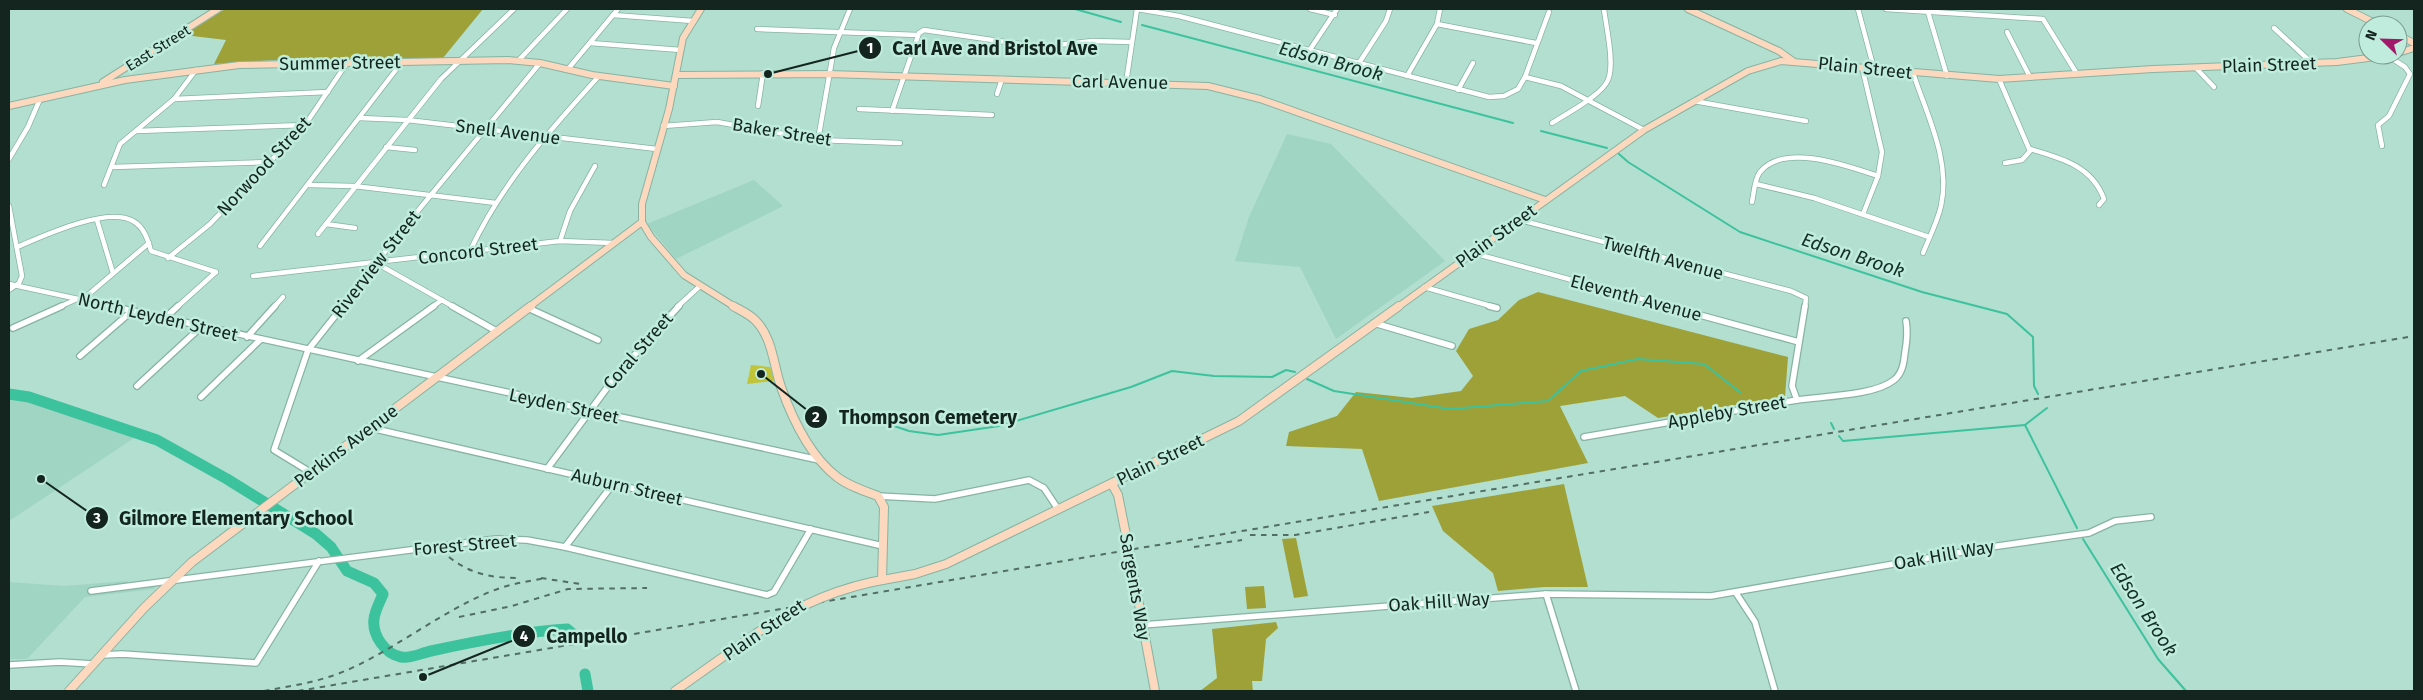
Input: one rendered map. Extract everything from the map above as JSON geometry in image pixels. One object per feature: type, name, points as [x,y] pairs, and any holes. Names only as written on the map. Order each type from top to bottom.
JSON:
[{"type":"street","name":"East Street","points":[[98,86],[218,9]]},
{"type":"street","points":[[318,234],[407,120],[458,61],[494,30],[514,9]]},
{"type":"street","points":[[518,61],[567,9]]},
{"type":"street","points":[[568,69],[618,9]]},
{"type":"street","points":[[701,9],[683,38],[674,86],[642,204],[642,222],[651,237],[676,268],[700,286],[755,320],[762,329],[769,340],[780,385],[792,416],[820,461],[837,477],[854,487],[878,496],[935,498],[960,495],[1028,480],[1044,488],[1058,509]]},
{"type":"street","points":[[818,140],[829,74],[839,32],[850,9]]},
{"type":"street","points":[[1126,83],[1137,9],[1179,16],[1458,90],[1489,97],[1504,96],[1518,90],[1525,77],[1549,12]]},
{"type":"street","points":[[1310,9],[1335,15]]},
{"type":"street","points":[[1309,51],[1335,15],[1337,9]]},
{"type":"street","points":[[1359,63],[1386,21],[1390,9]]},
{"type":"street","points":[[1407,76],[1437,24],[1440,9]]},
{"type":"street","points":[[1552,123],[1601,89],[1610,74],[1604,9]]},
{"type":"street","points":[[1688,9],[1779,51],[1792,61]]},
{"type":"street","points":[[1858,9],[1874,69]]},
{"type":"street","points":[[1886,9],[2043,19],[2077,74]]},
{"type":"street","points":[[2347,9],[2359,15]]},
{"type":"street","points":[[1928,12],[1948,76]]},
{"type":"street","points":[[613,15],[692,21]]},
{"type":"street","points":[[1437,24],[1536,43]]},
{"type":"street","points":[[2274,28],[2312,63]]},
{"type":"street","points":[[757,30],[918,35]]},
{"type":"street","points":[[892,111],[920,32],[927,30],[1041,47],[1092,41],[1132,42]]},
{"type":"street","points":[[2007,32],[2030,77]]},
{"type":"street","points":[[590,43],[681,50]]},
{"type":"street","name":"Plain Street","points":[[675,691],[787,611],[811,599],[842,588],[915,574],[940,566],[1203,440],[1243,418],[1644,130],[1753,69],[1775,62],[1792,61],[1999,79],[2312,63],[2358,58]]},
{"type":"street","name":"Summer Street","points":[[9,106],[125,80],[256,64],[518,61],[540,63],[599,76],[674,86]]},
{"type":"street","points":[[260,246],[309,185],[402,62]]},
{"type":"street","name":"Norwood Street","points":[[168,258],[210,224],[305,125],[347,63]]},
{"type":"street","name":"Riverview Street","points":[[310,472],[274,450],[308,350],[430,196],[540,63]]},
{"type":"street","points":[[1458,90],[1473,63]]},
{"type":"street","points":[[2382,146],[2378,125],[2388,116],[2410,74],[2402,65]]},
{"type":"street","points":[[1862,68],[1880,142],[1881,161],[1878,176],[1862,214]]},
{"type":"street","points":[[2196,68],[2214,87]]},
{"type":"street","points":[[104,185],[113,167],[120,144],[138,131],[174,99],[196,70]]},
{"type":"street","points":[[758,106],[763,73]]},
{"type":"street","points":[[1913,73],[1923,105],[1936,136],[1941,163],[1942,198],[1924,253]]},
{"type":"street","name":"Carl Avenue","points":[[676,75],[829,74],[1191,84],[1243,93],[1545,200]]},
{"type":"street","points":[[470,252],[480,226],[545,136],[599,76]]},
{"type":"street","points":[[1525,77],[1556,84],[1644,130]]},
{"type":"street","points":[[997,94],[1002,79]]},
{"type":"street","points":[[1999,79],[2030,149],[2029,154],[2022,160],[2006,163]]},
{"type":"street","points":[[174,99],[328,92]]},
{"type":"street","points":[[9,159],[28,127],[40,99]]},
{"type":"street","points":[[1694,101],[1806,121]]},
{"type":"street","points":[[860,109],[992,115]]},
{"type":"street","name":"Snell Avenue","points":[[359,118],[407,120],[657,150]]},
{"type":"street","name":"Baker Street","points":[[664,126],[717,122],[818,140],[900,143]]},
{"type":"street","points":[[138,131],[305,125]]},
{"type":"street","points":[[386,147],[415,150]]},
{"type":"street","points":[[2030,149],[2075,165],[2094,177],[2104,199],[2099,205]]},
{"type":"street","points":[[1752,202],[1759,172],[1765,166],[1775,161],[1795,158],[1845,166],[1878,176]]},
{"type":"street","points":[[113,167],[271,162]]},
{"type":"street","points":[[560,241],[570,211],[594,166]]},
{"type":"street","points":[[1756,184],[1814,198],[1930,237]]},
{"type":"street","points":[[309,185],[354,186],[496,203]]},
{"type":"street","points":[[9,206],[10,221],[22,276],[9,290]]},
{"type":"street","points":[[17,247],[97,220],[117,217],[131,220],[140,226],[149,243],[151,252],[216,272],[165,318]]},
{"type":"street","points":[[97,220],[113,273]]},
{"type":"street","name":"Twelfth Avenue","points":[[1520,220],[1790,291],[1806,298]]},
{"type":"street","name":"Perkins Avenue","points":[[69,691],[169,582],[261,509],[642,222]]},
{"type":"street","points":[[326,224],[355,228]]},
{"type":"street","name":"Concord Street","points":[[253,276],[560,241],[613,243]]},
{"type":"street","points":[[12,328],[80,299],[149,243]]},
{"type":"street","name":"Eleventh Avenue","points":[[1473,253],[1799,342]]},
{"type":"street","points":[[376,263],[498,332]]},
{"type":"street","name":"North Leyden Street","points":[[9,284],[308,350]]},
{"type":"street","name":"Coral Street","points":[[547,469],[588,411],[629,359],[666,318],[700,286]]},
{"type":"street","points":[[1424,288],[1497,308]]},
{"type":"street","points":[[247,338],[283,297]]},
{"type":"street","name":"Appleby Street","points":[[1584,437],[1797,400],[1792,386],[1806,298]]},
{"type":"street","points":[[358,361],[442,300]]},
{"type":"street","points":[[528,308],[598,340]]},
{"type":"street","points":[[80,356],[132,311]]},
{"type":"street","points":[[1797,400],[1879,387],[1895,379],[1900,373],[1905,356],[1908,329],[1906,321]]},
{"type":"street","points":[[1374,323],[1452,346]]},
{"type":"street","points":[[137,386],[202,326]]},
{"type":"street","points":[[201,397],[260,340]]},
{"type":"street","name":"Leyden Street","points":[[308,350],[820,461]]},
{"type":"street","name":"Auburn Street","points":[[370,428],[882,546]]},
{"type":"street","points":[[565,547],[614,484]]},
{"type":"street","name":"Sargents Way","points":[[1112,484],[1118,495],[1155,691]]},
{"type":"street","points":[[878,496],[884,507],[882,580]]},
{"type":"street","name":"Oak Hill Way","points":[[1142,625],[1546,594],[1710,596],[1736,593],[1991,546],[2089,533],[2115,521],[2151,517]]},
{"type":"street","name":"Forest Street","points":[[91,591],[496,539],[527,540],[565,547],[767,595],[774,592],[811,529]]},
{"type":"street","points":[[102,655],[122,654],[256,663],[318,561]]},
{"type":"street","points":[[1736,593],[1754,622],[1775,691]]},
{"type":"street","points":[[1546,594],[1576,691]]},
{"type":"street","points":[[9,665],[60,662],[94,664]]},
{"type":"shaded area","points":[[225,9],[483,9],[443,58],[275,60],[214,64],[226,40],[184,35]]},
{"type":"shaded area","points":[[1287,134],[1331,144],[1445,261],[1336,339],[1300,267],[1235,261],[1249,217]]},
{"type":"shaded area","points":[[754,180],[783,206],[676,259],[647,224]]},
{"type":"shaded area","points":[[1538,292],[1788,357],[1785,397],[1658,418],[1625,396],[1560,406],[1588,463],[1379,501],[1362,449],[1286,446],[1289,432],[1337,416],[1356,392],[1412,398],[1461,391],[1473,376],[1456,351],[1469,329],[1498,320],[1519,300]]},
{"type":"shaded area","points":[[751,365],[770,367],[774,381],[747,384]]},
{"type":"shaded area","points":[[9,395],[25,399],[137,436],[9,521]]},
{"type":"shaded area","points":[[1564,484],[1588,587],[1544,587],[1498,591],[1493,573],[1443,531],[1432,506]]},
{"type":"shaded area","points":[[1296,538],[1308,596],[1294,598],[1282,539]]},
{"type":"shaded area","points":[[164,578],[154,589],[85,597],[27,659],[9,659],[9,582],[64,586],[128,581],[127,583]]},
{"type":"shaded area","points":[[1264,586],[1266,608],[1247,609],[1245,587]]},
{"type":"shaded area","points":[[1276,622],[1278,628],[1266,639],[1262,681],[1252,681],[1253,691],[1200,691],[1217,678],[1212,629]]},
{"type":"waterway","name":"Edson Brook","points":[[1075,9],[1121,22]]},
{"type":"waterway","name":"Edson Brook","points":[[1142,25],[1513,123]]},
{"type":"waterway","name":"Edson Brook","points":[[1541,131],[1607,148]]},
{"type":"waterway","name":"Edson Brook","points":[[1619,154],[1628,162],[1740,232],[1922,292],[2007,314],[2033,337],[2034,386],[2038,394]]},
{"type":"waterway","points":[[1307,379],[1334,391],[1450,409],[1548,401],[1581,371],[1638,359],[1704,364],[1741,393]]},
{"type":"waterway","points":[[885,423],[909,431],[938,435],[999,426],[1131,387],[1172,371],[1214,376],[1272,377],[1286,370],[1295,372]]},
{"type":"waterway","points":[[9,394],[29,397],[157,440],[227,479],[316,534],[331,547],[347,571],[374,583],[383,594],[376,609],[375,631],[385,648],[395,655],[408,657],[482,640],[550,630],[567,629],[575,636]]},
{"type":"waterway","name":"Edson Brook","points":[[2025,425],[2047,408]]},
{"type":"waterway","points":[[1831,423],[1834,429]]},
{"type":"waterway","points":[[1839,436],[1843,441],[2025,425]]},
{"type":"waterway","name":"Edson Brook","points":[[2025,425],[2077,528]]},
{"type":"waterway","name":"Edson Brook","points":[[2083,539],[2158,659],[2186,691]]},
{"type":"waterway","points":[[585,674],[588,691]]},
{"type":"railway","points":[[298,691],[1140,548],[2414,336]]},
{"type":"railway","points":[[1250,535],[1295,535],[1429,512]]},
{"type":"railway","points":[[1194,547],[1242,540]]},
{"type":"railway","points":[[449,557],[457,563],[482,574],[518,578]]},
{"type":"railway","points":[[264,691],[315,681],[345,671],[382,652],[454,609],[492,591],[506,586],[544,579]]},
{"type":"railway","points":[[544,579],[580,584]]},
{"type":"railway","points":[[459,617],[512,606],[568,589],[647,588]]},
{"type":"place","name":"Carl Ave and Bristol Ave","points":[[768,74]]},
{"type":"place","name":"Thompson Cemetery","points":[[761,374]]},
{"type":"place","name":"Gilmore Elementary School","points":[[41,479]]},
{"type":"place","name":"Campello","points":[[423,677]]}]
